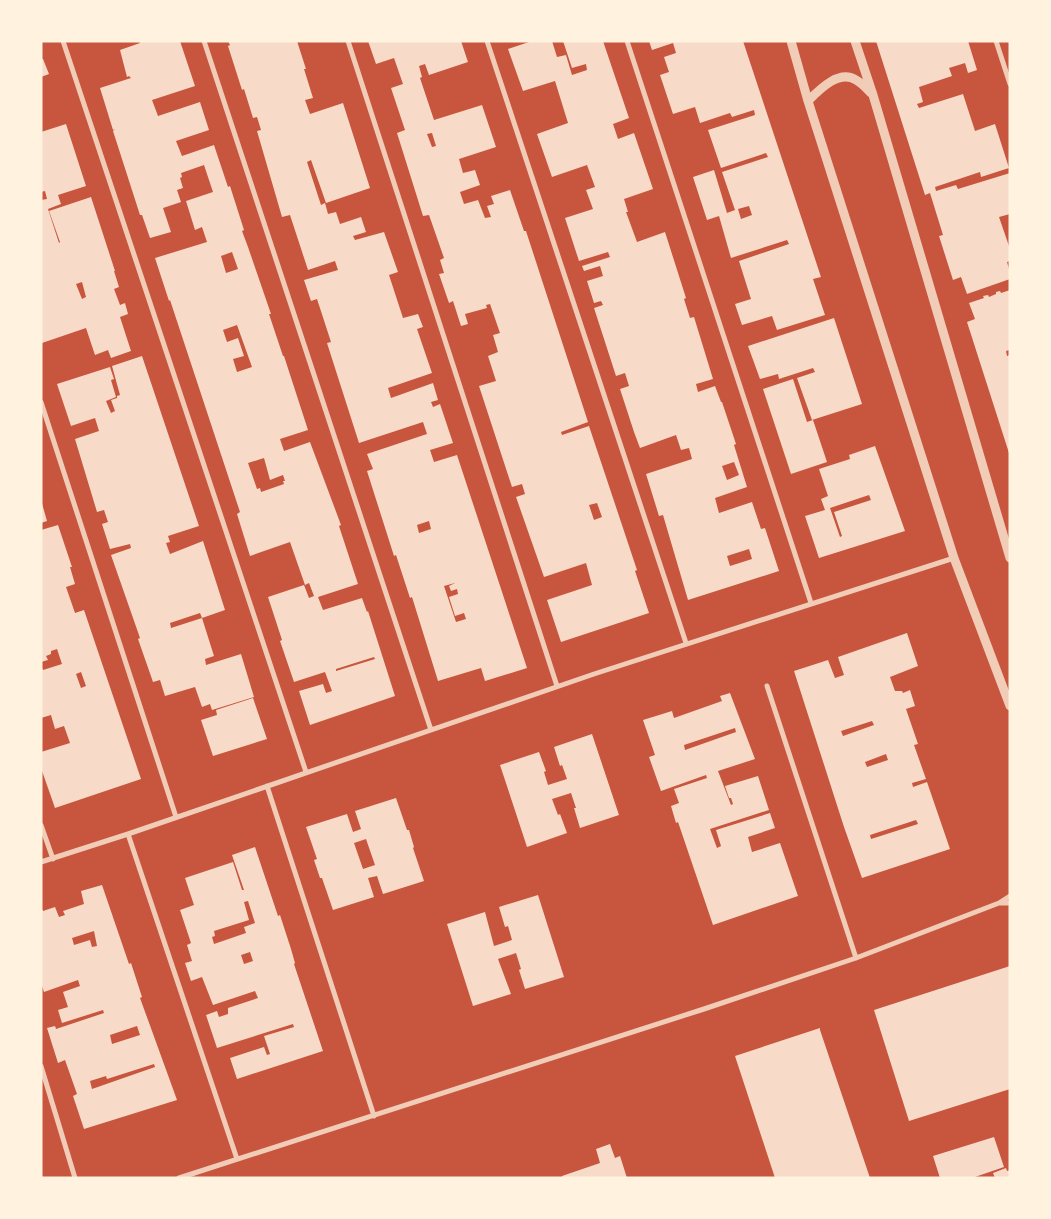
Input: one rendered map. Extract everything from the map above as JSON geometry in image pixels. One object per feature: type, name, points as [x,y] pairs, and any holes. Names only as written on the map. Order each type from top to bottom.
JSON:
[{"type":"street","points":[[63,41],[306,772]]},
{"type":"street","points":[[204,41],[431,730]]},
{"type":"street","points":[[348,41],[557,686]]},
{"type":"street","points":[[487,41],[686,643]]},
{"type":"street","points":[[627,41],[811,603]]},
{"type":"street","points":[[791,41],[808,101],[954,558],[1010,706]]},
{"type":"street","points":[[855,41],[873,95],[1007,542],[1010,558]]},
{"type":"street","points":[[996,41],[1010,84]]},
{"type":"street","points":[[808,101],[826,83],[842,78],[855,79],[873,95]]},
{"type":"street","points":[[41,402],[176,817]]},
{"type":"street","points":[[41,862],[686,643],[954,558]]},
{"type":"street","points":[[767,686],[856,958]]},
{"type":"street","points":[[266,786],[374,1116]]},
{"type":"street","points":[[41,825],[52,859]]},
{"type":"street","points":[[128,834],[237,1159]]},
{"type":"street","points":[[179,1178],[704,1009],[856,958],[999,903],[1010,896]]},
{"type":"street","points":[[999,903],[1010,903]]},
{"type":"street","points":[[41,1066],[75,1178]]},
{"type":"building","points":[[139,41],[180,41],[195,86],[152,100],[158,116],[200,102],[209,130],[176,141],[182,156],[214,145],[228,187],[230,186],[244,230],[242,231],[308,430],[280,439],[284,451],[310,442],[341,525],[339,526],[358,584],[318,597],[323,610],[362,598],[368,611],[395,696],[310,725],[299,691],[323,684],[326,693],[332,691],[325,672],[294,682],[268,597],[304,585],[309,598],[314,596],[309,583],[305,585],[290,542],[250,556],[237,514],[240,512],[155,258],[207,242],[202,227],[195,230],[186,201],[213,192],[204,165],[181,173],[182,177],[180,178],[183,188],[177,190],[181,202],[163,208],[171,232],[150,238],[142,215],[140,215],[113,131],[115,129],[113,130],[100,88],[131,78],[127,77],[120,50],[140,43]],"holes":[[[232,252],[238,269],[226,273],[221,256]],[[237,325],[252,367],[237,372],[233,359],[244,356],[238,338],[227,342],[223,330]],[[264,458],[270,480],[283,475],[284,484],[261,492],[260,488],[257,489],[248,463]],[[374,657],[375,659],[336,671],[336,669]]]},
{"type":"building","points":[[228,41],[297,41],[313,98],[305,100],[310,114],[343,103],[370,188],[326,203],[311,160],[307,162],[321,205],[325,203],[328,214],[336,212],[340,224],[361,217],[366,232],[353,236],[355,240],[384,232],[398,272],[389,275],[403,318],[418,314],[423,327],[417,329],[432,373],[388,388],[391,398],[433,383],[438,400],[431,402],[433,407],[440,404],[453,443],[430,450],[434,462],[457,455],[527,668],[485,681],[481,668],[438,681],[412,597],[410,598],[396,555],[394,556],[367,471],[373,469],[367,454],[427,434],[423,422],[359,443],[327,343],[331,342],[317,299],[311,301],[304,280],[338,270],[335,261],[308,270],[290,215],[282,217],[257,131],[261,130],[257,117],[253,118],[244,89],[242,90],[228,46],[230,45]],"holes":[[[429,521],[431,529],[419,533],[417,525]],[[455,583],[449,586],[451,591],[457,589],[458,594],[449,597],[455,616],[464,613],[466,619],[456,622],[444,586]]]},
{"type":"building","points":[[368,41],[461,41],[468,62],[429,75],[425,64],[419,66],[422,77],[420,78],[434,120],[482,105],[496,147],[459,159],[463,173],[475,170],[480,185],[460,192],[464,204],[478,200],[485,218],[491,217],[487,206],[494,204],[491,196],[510,190],[524,231],[526,231],[588,422],[561,432],[562,435],[589,426],[637,570],[635,571],[649,613],[561,642],[547,600],[592,585],[586,563],[544,577],[516,497],[525,494],[522,484],[512,487],[479,386],[496,381],[488,356],[498,352],[493,335],[500,333],[490,304],[486,305],[487,308],[465,314],[468,324],[461,326],[453,301],[449,303],[439,274],[444,273],[440,260],[444,258],[429,215],[423,216],[397,133],[405,130],[391,88],[403,84],[394,58],[376,64]],"holes":[[[432,133],[436,146],[432,147],[427,134]],[[597,503],[602,517],[594,520],[589,505]]]},
{"type":"building","points":[[532,41],[552,41],[557,57],[566,55],[572,75],[587,70],[586,64],[572,68],[563,41],[603,41],[629,118],[613,124],[618,139],[634,133],[653,189],[624,199],[628,212],[626,212],[637,242],[665,232],[686,298],[684,299],[690,318],[694,317],[713,379],[696,384],[698,392],[715,386],[736,444],[734,445],[747,487],[715,498],[719,513],[752,502],[761,529],[765,528],[779,571],[688,600],[663,515],[659,516],[646,474],[692,459],[689,448],[681,450],[676,435],[640,448],[620,389],[629,386],[625,373],[616,376],[594,308],[603,305],[601,301],[594,303],[587,281],[603,276],[600,266],[584,271],[582,266],[610,257],[608,252],[579,261],[565,218],[593,209],[586,190],[595,187],[587,165],[552,177],[537,134],[568,123],[555,81],[523,91],[508,49]],"holes":[[[734,462],[739,475],[727,480],[722,466]],[[749,549],[752,559],[730,566],[727,556]]]},
{"type":"building","points":[[649,41],[743,41],[821,277],[813,279],[825,315],[777,330],[772,316],[742,325],[735,304],[751,299],[739,261],[789,244],[787,240],[731,258],[719,216],[707,220],[693,177],[714,170],[727,213],[735,210],[722,172],[768,157],[766,153],[721,168],[708,130],[755,115],[754,110],[732,117],[730,113],[700,123],[695,107],[673,114],[660,75],[669,72],[664,57],[676,53],[673,43],[652,50]],"holes":[[[749,206],[752,215],[741,219],[738,209]]]},
{"type":"building","points":[[876,41],[968,41],[977,70],[968,73],[965,63],[949,68],[952,76],[919,87],[923,102],[917,104],[919,108],[963,94],[975,131],[995,124],[1009,168],[981,177],[980,172],[935,187],[936,191],[956,185],[958,189],[1010,173],[1010,214],[999,217],[1010,249],[1010,261],[1007,262],[1010,279],[967,294],[961,277],[953,280],[939,236],[943,235],[930,193],[925,195]]},
{"type":"building","points":[[41,59],[43,59],[49,74],[41,77]]},
{"type":"building","points":[[66,124],[86,186],[58,195],[61,204],[48,209],[59,243],[49,211],[91,197],[119,287],[114,289],[120,305],[125,303],[128,314],[120,317],[131,351],[111,358],[108,350],[95,355],[86,328],[42,343],[41,341],[41,200],[47,199],[45,191],[41,192],[41,132]],"holes":[[[82,282],[86,297],[82,299],[76,284]]]},
{"type":"building","points":[[1010,290],[1010,350],[1006,351],[1007,356],[1010,355],[1009,453],[967,322],[975,319],[969,303],[984,298],[983,296],[988,295],[989,297],[996,294],[996,292],[1000,291],[1001,293]]},
{"type":"building","points":[[834,318],[862,404],[812,420],[797,378],[815,372],[813,368],[779,379],[778,374],[760,379],[748,346]]},
{"type":"building","points":[[142,356],[199,526],[168,536],[170,542],[166,543],[170,554],[203,541],[225,610],[202,618],[214,656],[205,659],[206,665],[241,654],[254,697],[212,710],[210,704],[202,707],[195,687],[165,696],[160,680],[153,682],[111,555],[131,548],[130,544],[110,549],[102,524],[108,522],[104,510],[97,512],[75,439],[99,431],[95,418],[71,426],[57,384],[110,367],[114,379],[111,380],[116,397],[106,401],[111,413],[115,411],[111,400],[120,395],[112,366]],"holes":[[[200,613],[202,618],[171,628],[170,623]]]},
{"type":"building","points":[[793,379],[807,422],[813,420],[827,462],[791,474],[763,389]]},
{"type":"building","points":[[875,446],[905,531],[819,558],[805,516],[825,510],[821,499],[828,496],[819,469],[850,459],[849,455]],"holes":[[[869,495],[871,500],[834,512],[842,536],[840,537],[830,508]]]},
{"type":"building","points":[[41,500],[47,521],[41,523]]},
{"type":"building","points":[[58,525],[72,567],[70,567],[75,584],[66,587],[75,613],[84,610],[141,779],[55,808],[41,768],[41,752],[70,743],[64,726],[55,729],[51,715],[41,718],[41,666],[43,670],[62,664],[57,649],[51,651],[51,654],[46,656],[48,660],[41,662],[41,530]],"holes":[[[81,672],[86,686],[81,688],[76,674]]]},
{"type":"building","points":[[907,633],[918,666],[890,677],[895,691],[902,691],[903,693],[910,690],[915,706],[906,709],[918,744],[914,745],[926,779],[912,783],[913,787],[927,782],[950,849],[862,878],[794,671],[828,660],[835,678],[844,675],[838,657]],"holes":[[[872,721],[874,725],[843,736],[841,731]],[[886,754],[888,760],[867,767],[865,762]],[[916,820],[918,824],[871,839],[870,835]]]},
{"type":"building","points":[[730,693],[755,759],[718,771],[731,805],[733,804],[725,786],[758,776],[769,810],[710,829],[717,848],[721,846],[716,830],[770,813],[775,828],[748,837],[752,852],[780,843],[798,896],[713,925],[671,806],[679,803],[674,789],[707,778],[706,775],[661,791],[649,757],[655,755],[643,720],[672,711],[674,718],[722,701],[720,696]],"holes":[[[735,728],[736,732],[685,750],[684,745]]]},
{"type":"building","points":[[253,698],[267,739],[213,756],[201,720],[217,715],[216,710]]},
{"type":"building","points":[[592,734],[619,815],[580,828],[571,793],[552,799],[567,833],[527,847],[500,765],[539,752],[546,771],[544,772],[548,785],[567,779],[562,765],[560,766],[554,747]]},
{"type":"building","points":[[396,798],[407,830],[409,830],[424,881],[383,894],[377,876],[368,878],[374,897],[333,910],[314,860],[317,859],[306,827],[347,814],[353,832],[361,829],[355,811]],"holes":[[[366,839],[375,865],[363,869],[354,843]]]},
{"type":"building","points":[[255,847],[278,916],[280,915],[323,1051],[237,1079],[230,1058],[264,1047],[267,1055],[270,1054],[264,1036],[294,1027],[293,1024],[217,1048],[206,1015],[217,1011],[219,1017],[228,1014],[228,1008],[258,998],[255,991],[213,1005],[202,977],[191,981],[185,963],[192,961],[187,945],[191,943],[180,910],[194,905],[185,878],[233,862],[242,890],[244,890],[232,855]],"holes":[[[248,901],[255,923],[244,927],[246,933],[214,944],[212,937],[215,936],[214,931],[249,920],[244,902]],[[250,952],[253,961],[244,964],[241,955]]]},
{"type":"building","points":[[102,885],[129,964],[131,963],[142,997],[140,998],[177,1100],[84,1129],[73,1096],[77,1094],[65,1060],[58,1063],[47,1028],[55,1026],[56,1029],[104,1013],[103,1010],[62,1023],[58,1010],[68,1007],[63,992],[80,986],[78,980],[44,992],[41,983],[41,907],[43,911],[55,907],[59,917],[65,915],[63,911],[84,904],[81,891]],"holes":[[[94,931],[97,946],[92,947],[90,940],[74,945],[72,938]],[[137,1026],[140,1035],[112,1044],[110,1035]],[[154,1064],[155,1067],[92,1089],[90,1081],[106,1076],[107,1079]]]},
{"type":"building","points":[[538,895],[564,977],[525,989],[516,953],[498,959],[511,994],[473,1006],[447,924],[485,912],[494,946],[512,940],[508,926],[505,927],[499,907]]},
{"type":"building","points":[[1010,966],[1010,1089],[909,1121],[874,1010]]},
{"type":"building","points":[[820,1028],[870,1178],[775,1178],[735,1056]]},
{"type":"building","points":[[994,1137],[1004,1167],[972,1178],[940,1178],[933,1156]]},
{"type":"building","points":[[610,1144],[615,1158],[620,1156],[627,1178],[562,1178],[562,1176],[600,1163],[596,1149]]},
{"type":"building","points":[[1006,1168],[1007,1171],[1010,1170],[1010,1178],[995,1178],[993,1173]]}]
